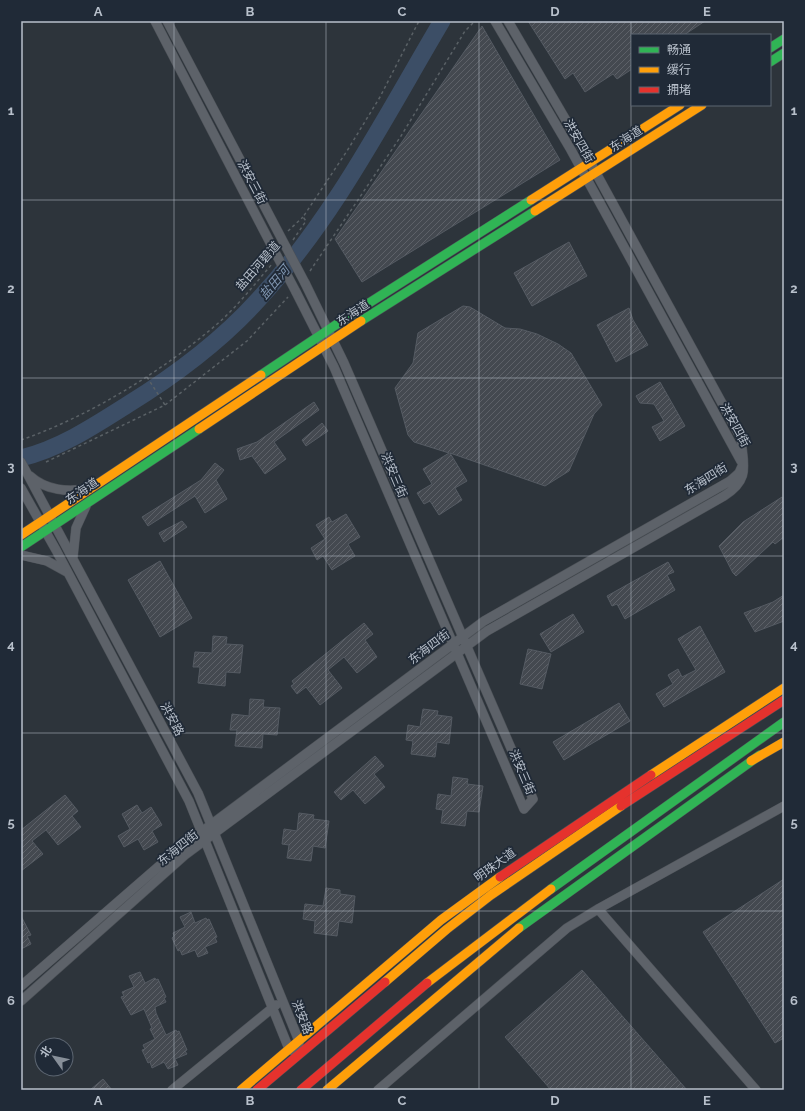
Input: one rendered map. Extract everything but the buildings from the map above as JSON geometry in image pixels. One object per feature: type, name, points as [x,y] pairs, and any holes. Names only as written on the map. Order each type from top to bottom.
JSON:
[{"type":"street","name":"洪安三街","points":[[155,21],[276,258],[296,292],[324,346],[524,809],[533,799],[333,340],[288,245],[281,238],[167,21]]},
{"type":"street","name":"洪安四街","points":[[495,21],[581,168],[743,464]]},
{"type":"street","name":"洪安四街","points":[[508,21],[590,162],[741,438],[743,464]]},
{"type":"street","points":[[771,47],[784,39]]},
{"type":"street","points":[[771,61],[784,53]]},
{"type":"street","name":"东海道","points":[[21,535],[328,331],[678,106]]},
{"type":"street","name":"东海道","points":[[21,547],[333,340],[700,106]]},
{"type":"street","name":"洪安路","points":[[21,488],[189,801],[289,1049],[299,1054],[299,1041],[198,793],[22,464]]},
{"type":"street","name":"东海四街","points":[[21,986],[181,846],[453,643],[484,621],[730,481],[739,473],[743,464]]},
{"type":"street","name":"东海四街","points":[[21,1001],[179,860],[457,653],[487,631],[732,491],[743,477],[745,471],[743,464]]},
{"type":"street","points":[[28,475],[40,483],[57,489],[75,490],[93,487]]},
{"type":"street","points":[[73,558],[73,544],[76,524],[84,508],[92,500]]},
{"type":"street","points":[[21,555],[47,560],[58,566],[69,575]]},
{"type":"street","name":"明珠大道","points":[[241,1090],[441,920],[485,887],[579,822],[784,688]]},
{"type":"street","name":"明珠大道","points":[[257,1090],[447,929],[490,895],[584,830],[784,700]]},
{"type":"street","points":[[300,1090],[434,977],[478,943],[594,857],[784,722]]},
{"type":"street","points":[[327,1090],[508,937],[784,738]]},
{"type":"street","points":[[751,761],[784,742]]},
{"type":"street","points":[[378,1090],[567,928],[598,909],[784,806]]},
{"type":"street","points":[[598,909],[756,1090]]},
{"type":"street","points":[[172,1090],[272,1008],[283,1001]]},
{"type":"path","name":"盐田河碧道","points":[[288,245],[306,220],[303,217],[347,151],[380,97],[419,21]]},
{"type":"path","points":[[313,268],[401,136],[465,31],[475,21]]},
{"type":"path","points":[[281,238],[303,217]]},
{"type":"path","name":"盐田河碧道","points":[[21,440],[105,402],[147,377],[217,324],[276,258]]},
{"type":"path","points":[[46,462],[164,405],[247,341],[284,302]]},
{"type":"path","points":[[147,377],[164,405]]},
{"type":"waterway","name":"盐田河","points":[[21,458],[63,443],[145,394],[213,344],[244,315],[285,268],[335,201],[379,130],[442,21]]},
{"type":"traffic: fast","points":[[771,47],[784,39]]},
{"type":"traffic: fast","points":[[771,61],[784,53]]},
{"type":"traffic: fast","points":[[261,375],[358,310],[531,200]]},
{"type":"traffic: fast","points":[[361,321],[535,211]]},
{"type":"traffic: fast","points":[[21,547],[199,429]]},
{"type":"traffic: fast","points":[[551,889],[784,722]]},
{"type":"traffic: fast","points":[[519,928],[760,755]]},
{"type":"traffic: slow","points":[[531,200],[678,106]]},
{"type":"traffic: slow","points":[[535,211],[700,106]]},
{"type":"traffic: slow","points":[[199,429],[361,321]]},
{"type":"traffic: slow","points":[[21,535],[261,375]]},
{"type":"traffic: slow","points":[[651,775],[784,688]]},
{"type":"traffic: slow","points":[[751,761],[784,742]]},
{"type":"traffic: slow","points":[[385,982],[447,929],[491,895],[621,806]]},
{"type":"traffic: slow","points":[[241,1090],[441,920],[500,877]]},
{"type":"traffic: slow","points":[[427,983],[551,889]]},
{"type":"traffic: slow","points":[[327,1090],[519,928]]},
{"type":"traffic: jam","points":[[621,806],[784,700]]},
{"type":"traffic: jam","points":[[500,877],[651,775]]},
{"type":"traffic: jam","points":[[257,1090],[385,982]]},
{"type":"traffic: jam","points":[[301,1090],[427,983]]}]
